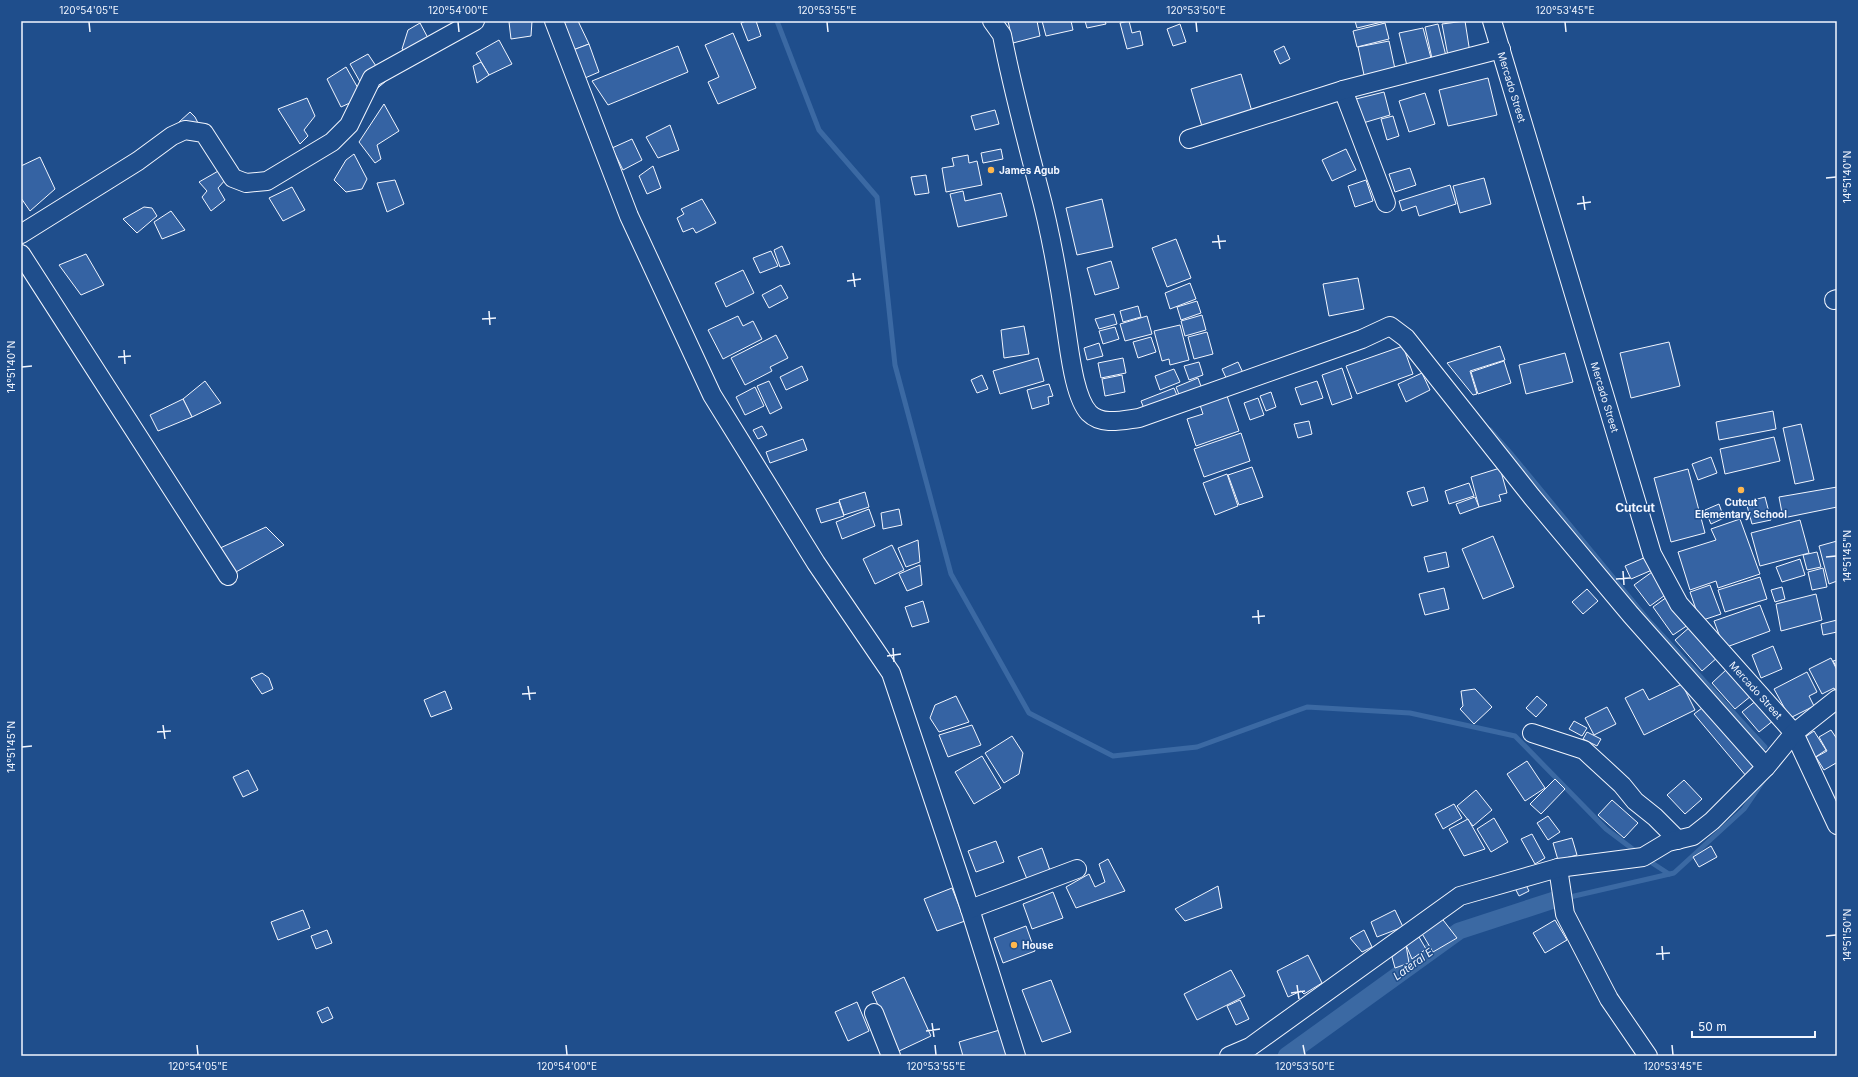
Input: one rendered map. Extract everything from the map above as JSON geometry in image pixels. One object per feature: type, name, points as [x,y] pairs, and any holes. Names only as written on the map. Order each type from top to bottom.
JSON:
[{"type":"street","points":[[21,234],[138,160],[172,136],[185,130],[204,133],[233,178],[246,183],[268,181],[332,142],[349,125],[372,78],[475,21]]},
{"type":"street","points":[[554,21],[629,216],[712,395],[816,563],[891,673],[970,909],[1016,1056]]},
{"type":"street","points":[[992,21],[1002,35],[1057,270],[1071,359],[1081,398],[1090,414],[1107,422],[1139,418],[1355,342],[1390,326],[1406,338],[1532,497],[1631,615],[1766,767]]},
{"type":"street","name":"Mercado Street","points":[[1492,21],[1652,554],[1680,604],[1794,733],[1837,825]]},
{"type":"street","points":[[1189,139],[1343,90],[1501,49]]},
{"type":"street","points":[[1343,90],[1386,203]]},
{"type":"street","points":[[21,254],[228,576]]},
{"type":"street","points":[[1230,1056],[1256,1042],[1460,896],[1558,868],[1643,857],[1673,841],[1693,836],[1712,821],[1766,767],[1794,733],[1837,699]]},
{"type":"street","points":[[1532,733],[1584,750],[1622,785],[1635,801],[1655,817],[1673,841]]},
{"type":"street","points":[[1558,868],[1565,914],[1609,999],[1648,1056]]},
{"type":"street","points":[[970,909],[1077,869]]},
{"type":"street","points":[[874,1013],[891,1056]]},
{"type":"building","points":[[532,21],[531,36],[511,39],[509,22]]},
{"type":"building","points":[[578,21],[589,44],[573,50],[563,22]]},
{"type":"building","points":[[746,21],[756,21],[761,36],[748,41],[741,23]]},
{"type":"building","points":[[1008,21],[1037,21],[1040,36],[1013,43]]},
{"type":"building","points":[[1042,21],[1071,21],[1073,30],[1046,36]]},
{"type":"building","points":[[1085,21],[1105,21],[1106,24],[1087,28]]},
{"type":"building","points":[[1129,21],[1132,33],[1140,31],[1143,45],[1127,49],[1120,23]]},
{"type":"building","points":[[1355,21],[1382,21],[1382,22],[1357,28]]},
{"type":"building","points":[[1465,21],[1470,53],[1448,56],[1442,24]]},
{"type":"building","points":[[420,23],[436,53],[419,60],[402,49],[408,30]]},
{"type":"building","points":[[1385,23],[1389,39],[1357,47],[1353,31]]},
{"type":"building","points":[[1180,24],[1186,42],[1173,46],[1167,29]]},
{"type":"building","points":[[1438,24],[1447,60],[1433,63],[1425,27]]},
{"type":"building","points":[[1423,28],[1431,58],[1420,61],[1422,66],[1408,70],[1399,33]]},
{"type":"building","points":[[733,33],[756,88],[718,104],[708,82],[719,77],[705,45]]},
{"type":"building","points":[[499,40],[512,64],[489,75],[476,53]]},
{"type":"building","points":[[1389,41],[1395,69],[1364,75],[1358,47]]},
{"type":"building","points":[[589,44],[599,72],[585,78],[573,50]]},
{"type":"building","points":[[678,46],[688,72],[608,105],[592,81]]},
{"type":"building","points":[[1284,46],[1290,59],[1280,64],[1274,51]]},
{"type":"building","points":[[368,54],[386,81],[368,96],[350,64]]},
{"type":"building","points":[[481,62],[489,75],[477,83],[473,66]]},
{"type":"building","points":[[346,67],[363,97],[341,107],[327,79]]},
{"type":"building","points":[[1241,74],[1253,115],[1203,130],[1191,89]]},
{"type":"building","points":[[1488,78],[1497,115],[1448,126],[1439,90]]},
{"type":"building","points":[[1384,92],[1390,115],[1363,123],[1356,99]]},
{"type":"building","points":[[1425,93],[1435,124],[1409,132],[1399,101]]},
{"type":"building","points":[[307,98],[315,116],[304,130],[308,136],[300,144],[278,109]]},
{"type":"building","points":[[384,104],[399,131],[377,145],[381,159],[375,163],[359,142]]},
{"type":"building","points":[[995,110],[999,124],[975,130],[971,116]]},
{"type":"building","points":[[190,112],[198,123],[188,137],[179,122]]},
{"type":"building","points":[[1393,116],[1399,136],[1387,140],[1381,119]]},
{"type":"building","points":[[670,125],[679,150],[658,158],[646,137]]},
{"type":"building","points":[[632,139],[642,160],[623,170],[612,148]]},
{"type":"building","points":[[1001,149],[1003,159],[983,163],[981,153]]},
{"type":"building","points":[[1346,149],[1356,170],[1332,181],[1322,160]]},
{"type":"building","points":[[354,154],[367,179],[362,189],[346,192],[334,180],[346,160]]},
{"type":"building","points":[[968,155],[969,163],[977,161],[982,185],[946,192],[942,168],[954,166],[952,158]]},
{"type":"building","points":[[40,157],[55,189],[30,211],[21,198],[21,166]]},
{"type":"building","points":[[653,166],[661,188],[647,194],[639,176]]},
{"type":"building","points":[[1410,168],[1416,185],[1395,192],[1389,174]]},
{"type":"building","points":[[220,170],[226,179],[218,188],[225,200],[211,211],[202,197],[207,191],[199,182]]},
{"type":"building","points":[[926,175],[929,193],[915,195],[911,177]]},
{"type":"building","points":[[1484,178],[1491,204],[1460,213],[1453,186]]},
{"type":"building","points":[[395,180],[404,204],[387,212],[377,183]]},
{"type":"building","points":[[1366,180],[1373,201],[1355,207],[1348,186]]},
{"type":"building","points":[[1450,185],[1456,204],[1419,216],[1416,206],[1402,211],[1399,201]]},
{"type":"building","points":[[292,187],[305,210],[283,221],[269,198]]},
{"type":"building","points":[[963,191],[965,201],[1001,193],[1007,216],[958,227],[950,194]]},
{"type":"building","points":[[702,199],[716,223],[696,233],[693,228],[683,232],[677,218],[684,214],[681,209]]},
{"type":"building","points":[[1102,199],[1113,247],[1077,255],[1066,208]]},
{"type":"building","points":[[144,207],[152,208],[157,216],[137,233],[123,219]]},
{"type":"building","points":[[171,211],[185,230],[162,239],[154,222]]},
{"type":"building","points":[[1176,239],[1191,278],[1167,287],[1152,248]]},
{"type":"building","points":[[782,246],[790,264],[780,267],[774,250]]},
{"type":"building","points":[[771,251],[778,266],[760,273],[753,258]]},
{"type":"building","points":[[86,254],[104,285],[81,295],[59,265]]},
{"type":"building","points":[[1111,261],[1119,288],[1095,295],[1087,268]]},
{"type":"building","points":[[743,270],[754,293],[726,307],[715,283]]},
{"type":"building","points":[[1358,278],[1364,309],[1329,316],[1323,284]]},
{"type":"building","points":[[1190,283],[1196,299],[1170,309],[1165,293]]},
{"type":"building","points":[[781,285],[788,298],[769,308],[762,295]]},
{"type":"building","points":[[1197,301],[1201,313],[1181,320],[1177,307]]},
{"type":"building","points":[[1138,306],[1141,317],[1123,322],[1120,311]]},
{"type":"building","points":[[1114,314],[1117,324],[1099,329],[1095,319]]},
{"type":"building","points":[[1202,315],[1206,330],[1185,336],[1181,321]]},
{"type":"building","points":[[738,316],[743,326],[753,321],[762,339],[723,359],[708,330]]},
{"type":"building","points":[[1147,316],[1152,334],[1125,341],[1120,324]]},
{"type":"building","points":[[1180,325],[1189,360],[1170,365],[1169,359],[1162,361],[1154,331]]},
{"type":"building","points":[[1024,326],[1029,354],[1004,358],[1001,330]]},
{"type":"building","points":[[1115,327],[1119,339],[1103,344],[1099,331]]},
{"type":"building","points":[[1207,332],[1213,354],[1194,359],[1188,337]]},
{"type":"building","points":[[776,335],[788,358],[770,367],[772,371],[745,385],[731,358]]},
{"type":"building","points":[[1151,337],[1156,352],[1138,358],[1133,342]]},
{"type":"building","points":[[1669,342],[1680,386],[1631,398],[1620,353]]},
{"type":"building","points":[[1099,343],[1103,356],[1087,360],[1084,348]]},
{"type":"building","points":[[1403,346],[1413,374],[1357,394],[1346,366]]},
{"type":"building","points":[[1500,346],[1505,360],[1470,371],[1477,394],[1473,395],[1447,363]]},
{"type":"building","points":[[1565,353],[1573,382],[1526,394],[1519,365]]},
{"type":"building","points":[[1038,358],[1044,381],[1000,394],[993,371]]},
{"type":"building","points":[[1123,358],[1126,373],[1101,378],[1098,363]]},
{"type":"building","points":[[1504,361],[1511,383],[1478,394],[1471,372]]},
{"type":"building","points":[[1199,362],[1203,375],[1189,380],[1184,366]]},
{"type":"building","points":[[1238,362],[1244,375],[1228,382],[1222,369]]},
{"type":"building","points":[[802,366],[808,380],[786,390],[780,377]]},
{"type":"building","points":[[1342,368],[1352,398],[1332,405],[1322,375]]},
{"type":"building","points":[[1174,369],[1180,382],[1160,390],[1155,376]]},
{"type":"building","points":[[1422,373],[1430,390],[1406,402],[1398,384]]},
{"type":"building","points":[[982,375],[988,389],[977,393],[971,380]]},
{"type":"building","points":[[1122,375],[1125,392],[1105,396],[1102,379]]},
{"type":"building","points":[[1198,378],[1202,389],[1180,397],[1176,387]]},
{"type":"building","points":[[205,381],[221,403],[192,417],[183,399]]},
{"type":"building","points":[[769,381],[782,408],[770,414],[757,386]]},
{"type":"building","points":[[1317,381],[1323,398],[1301,405],[1295,388]]},
{"type":"building","points":[[1049,384],[1053,396],[1048,397],[1049,404],[1032,409],[1027,390]]},
{"type":"building","points":[[755,387],[764,406],[745,415],[736,397]]},
{"type":"building","points":[[1174,388],[1178,398],[1145,411],[1141,401]]},
{"type":"building","points":[[1225,390],[1239,431],[1196,446],[1187,419],[1203,414],[1200,405]]},
{"type":"building","points":[[1271,392],[1276,407],[1266,411],[1260,396]]},
{"type":"building","points":[[1258,398],[1264,415],[1250,420],[1244,403]]},
{"type":"building","points":[[183,399],[192,417],[158,431],[150,415]]},
{"type":"building","points":[[1773,411],[1776,429],[1719,440],[1716,422]]},
{"type":"building","points":[[1309,421],[1312,434],[1298,438],[1294,424]]},
{"type":"building","name":"Cutcut Elementary School","points":[[1801,424],[1814,480],[1795,484],[1783,428]]},
{"type":"building","points":[[762,426],[767,435],[758,439],[753,430]]},
{"type":"building","points":[[1241,433],[1250,461],[1204,477],[1194,449]]},
{"type":"building","name":"Cutcut Elementary School","points":[[1774,437],[1780,461],[1725,474],[1720,449]]},
{"type":"building","points":[[803,439],[807,450],[770,463],[766,452]]},
{"type":"building","points":[[1711,457],[1717,473],[1698,480],[1692,464]]},
{"type":"building","points":[[1252,467],[1263,497],[1239,505],[1228,475]]},
{"type":"building","points":[[1500,468],[1507,493],[1499,495],[1501,501],[1479,507],[1471,477]]},
{"type":"building","name":"Cutcut Elementary School","points":[[1688,469],[1705,533],[1671,542],[1654,478]]},
{"type":"building","points":[[1227,474],[1238,506],[1215,515],[1203,483]]},
{"type":"building","points":[[1469,483],[1474,496],[1449,504],[1445,491]]},
{"type":"building","points":[[1424,487],[1428,501],[1412,506],[1407,492]]},
{"type":"building","name":"Cutcut Elementary School","points":[[1837,487],[1837,507],[1783,518],[1779,497]]},
{"type":"building","points":[[865,492],[869,507],[844,515],[839,500]]},
{"type":"building","points":[[1475,497],[1479,507],[1460,514],[1456,504]]},
{"type":"building","name":"Cutcut Elementary School","points":[[1765,497],[1771,520],[1752,524],[1746,502]]},
{"type":"building","points":[[839,502],[844,516],[821,523],[816,509]]},
{"type":"building","name":"Cutcut Elementary School","points":[[1719,504],[1724,518],[1711,524],[1705,510]]},
{"type":"building","points":[[869,509],[875,526],[842,539],[836,522]]},
{"type":"building","points":[[899,509],[902,525],[883,529],[881,513]]},
{"type":"building","points":[[1740,519],[1760,574],[1718,588],[1716,581],[1690,590],[1678,552],[1716,540],[1711,529]]},
{"type":"building","points":[[1800,520],[1809,553],[1760,566],[1751,533]]},
{"type":"building","points":[[266,527],[284,545],[236,572],[218,549]]},
{"type":"building","points":[[1493,536],[1514,587],[1483,599],[1462,549]]},
{"type":"building","points":[[918,540],[920,562],[906,567],[898,548]]},
{"type":"building","points":[[1837,541],[1837,581],[1829,584],[1819,546]]},
{"type":"building","points":[[892,545],[904,570],[875,584],[863,559]]},
{"type":"building","points":[[1446,552],[1449,567],[1428,572],[1424,557]]},
{"type":"building","points":[[1817,552],[1821,567],[1807,570],[1803,555]]},
{"type":"building","points":[[1646,557],[1652,570],[1631,579],[1625,566]]},
{"type":"building","points":[[1800,559],[1805,575],[1782,582],[1776,567]]},
{"type":"building","points":[[920,565],[922,585],[907,591],[899,574]]},
{"type":"building","points":[[1823,568],[1827,587],[1812,590],[1808,572]]},
{"type":"building","points":[[1652,572],[1668,593],[1650,606],[1634,585]]},
{"type":"building","points":[[1760,577],[1767,599],[1725,612],[1718,590]]},
{"type":"building","points":[[1710,585],[1721,614],[1700,621],[1690,592]]},
{"type":"building","points":[[1782,587],[1785,599],[1775,602],[1771,590]]},
{"type":"building","points":[[1444,588],[1449,609],[1425,615],[1419,594]]},
{"type":"building","points":[[1587,589],[1598,601],[1583,614],[1572,602]]},
{"type":"building","points":[[1816,594],[1822,620],[1781,631],[1776,604]]},
{"type":"building","points":[[1667,597],[1688,625],[1673,635],[1653,607]]},
{"type":"building","points":[[923,601],[929,622],[912,627],[905,607]]},
{"type":"building","points":[[1760,605],[1770,631],[1724,648],[1714,621]]},
{"type":"building","points":[[1837,620],[1837,632],[1823,635],[1821,624]]},
{"type":"building","points":[[1691,626],[1718,657],[1702,671],[1675,640]]},
{"type":"building","points":[[1773,646],[1782,669],[1761,678],[1752,655]]},
{"type":"building","points":[[1831,658],[1837,670],[1837,694],[1834,688],[1822,694],[1809,669]]},
{"type":"building","points":[[1837,660],[1837,668],[1833,661]]},
{"type":"building","points":[[1727,669],[1751,696],[1735,709],[1712,683]]},
{"type":"building","points":[[1807,672],[1817,692],[1809,696],[1814,706],[1790,718],[1774,689]]},
{"type":"building","points":[[262,673],[269,678],[273,689],[262,694],[251,678]]},
{"type":"building","points":[[1682,684],[1695,710],[1644,735],[1625,698],[1643,689],[1649,700]]},
{"type":"building","points":[[1475,689],[1492,707],[1474,724],[1460,709],[1463,706],[1461,691]]},
{"type":"building","points":[[445,691],[452,709],[431,717],[424,700]]},
{"type":"building","points":[[956,696],[969,722],[939,732],[930,718],[935,705]]},
{"type":"building","points":[[1537,696],[1547,705],[1536,717],[1526,708]]},
{"type":"building","points":[[1757,700],[1774,720],[1759,732],[1742,712]]},
{"type":"building","points":[[1706,705],[1759,767],[1747,777],[1694,714]]},
{"type":"building","points":[[1607,707],[1616,724],[1594,735],[1585,718]]},
{"type":"building","points":[[1574,721],[1587,728],[1582,736],[1569,729]]},
{"type":"building","points":[[972,725],[981,745],[948,757],[939,735]]},
{"type":"building","points":[[1831,730],[1837,739],[1837,764],[1836,763],[1824,770],[1816,757],[1827,751],[1819,737]]},
{"type":"building","points":[[1814,731],[1826,750],[1814,758],[1802,739]]},
{"type":"building","points":[[1587,732],[1601,739],[1597,746],[1583,739]]},
{"type":"building","points":[[1012,736],[1023,753],[1019,774],[1004,783],[985,753]]},
{"type":"building","points":[[982,756],[1001,788],[974,804],[955,772]]},
{"type":"building","points":[[1527,761],[1545,788],[1525,801],[1507,774]]},
{"type":"building","points":[[248,770],[258,790],[243,797],[233,777]]},
{"type":"building","points":[[1555,779],[1565,789],[1541,814],[1530,804]]},
{"type":"building","points":[[1684,780],[1702,799],[1685,814],[1667,795]]},
{"type":"building","points":[[1476,790],[1492,810],[1473,826],[1457,806]]},
{"type":"building","points":[[1612,800],[1638,823],[1624,838],[1598,815]]},
{"type":"building","points":[[1454,804],[1462,818],[1443,829],[1435,814]]},
{"type":"building","points":[[1548,816],[1560,832],[1548,840],[1537,823]]},
{"type":"building","points":[[1494,818],[1508,842],[1491,852],[1477,829]]},
{"type":"building","points":[[1468,819],[1485,849],[1464,856],[1449,829]]},
{"type":"building","points":[[1532,834],[1545,858],[1535,864],[1521,839]]},
{"type":"building","points":[[1572,838],[1577,855],[1558,860],[1553,843]]},
{"type":"building","points":[[996,841],[1004,862],[976,872],[968,851]]},
{"type":"building","points":[[1711,846],[1717,857],[1699,867],[1693,857]]},
{"type":"building","points":[[1042,848],[1052,876],[1029,884],[1018,857]]},
{"type":"building","points":[[1108,859],[1125,891],[1076,908],[1066,887],[1089,874],[1095,887],[1105,882],[1099,864]]},
{"type":"building","points":[[1525,883],[1529,891],[1519,896],[1515,888]]},
{"type":"building","points":[[1218,886],[1222,908],[1185,921],[1175,909]]},
{"type":"building","points":[[952,888],[965,921],[937,931],[924,899]]},
{"type":"building","name":"House","points":[[1053,892],[1063,918],[1032,929],[1023,904]]},
{"type":"building","points":[[303,910],[310,928],[278,940],[271,922]]},
{"type":"building","points":[[1395,910],[1403,927],[1377,937],[1371,922]]},
{"type":"building","points":[[1440,916],[1457,938],[1433,952],[1421,932]]},
{"type":"building","points":[[1555,920],[1567,940],[1545,953],[1533,933]]},
{"type":"building","name":"House","points":[[1026,926],[1035,951],[1003,963],[994,938]]},
{"type":"building","points":[[327,930],[332,943],[316,949],[311,936]]},
{"type":"building","points":[[1364,930],[1372,947],[1362,952],[1350,938]]},
{"type":"building","points":[[1419,937],[1426,949],[1412,959],[1406,945]]},
{"type":"building","points":[[1406,945],[1409,963],[1395,968],[1392,957]]},
{"type":"building","points":[[1308,955],[1322,983],[1304,994],[1301,991],[1288,997],[1277,971]]},
{"type":"building","points":[[1231,970],[1245,996],[1197,1020],[1184,994]]},
{"type":"building","points":[[904,977],[931,1036],[899,1051],[872,992]]},
{"type":"building","points":[[1051,980],[1071,1032],[1042,1042],[1022,990]]},
{"type":"building","points":[[1240,1000],[1249,1019],[1236,1025],[1227,1006]]},
{"type":"building","points":[[857,1002],[869,1031],[848,1041],[835,1012]]},
{"type":"building","points":[[328,1007],[333,1018],[322,1023],[317,1012]]},
{"type":"building","points":[[1003,1029],[1011,1056],[963,1056],[959,1042]]},
{"type":"waterway","points":[[777,21],[819,130],[877,197],[895,365],[951,574],[1029,713],[1113,756],[1197,747],[1307,707],[1410,713],[1515,736],[1606,829],[1638,853]]},
{"type":"waterway","points":[[1490,430],[1649,621],[1765,747]]},
{"type":"waterway","points":[[1570,897],[1674,873],[1744,809],[1763,781]]},
{"type":"waterway","points":[[1646,859],[1669,874]]},
{"type":"waterway","name":"Lateral E","points":[[1286,1056],[1459,931],[1554,900]]},
{"type":"place","name":"James Agub","points":[[991,170]]},
{"type":"place","name":"Cutcut Elementary School","points":[[1741,490]]},
{"type":"place","name":"House","points":[[1014,945]]},
{"type":"district","name":"Cutcut","points":[[1635,507]]}]
